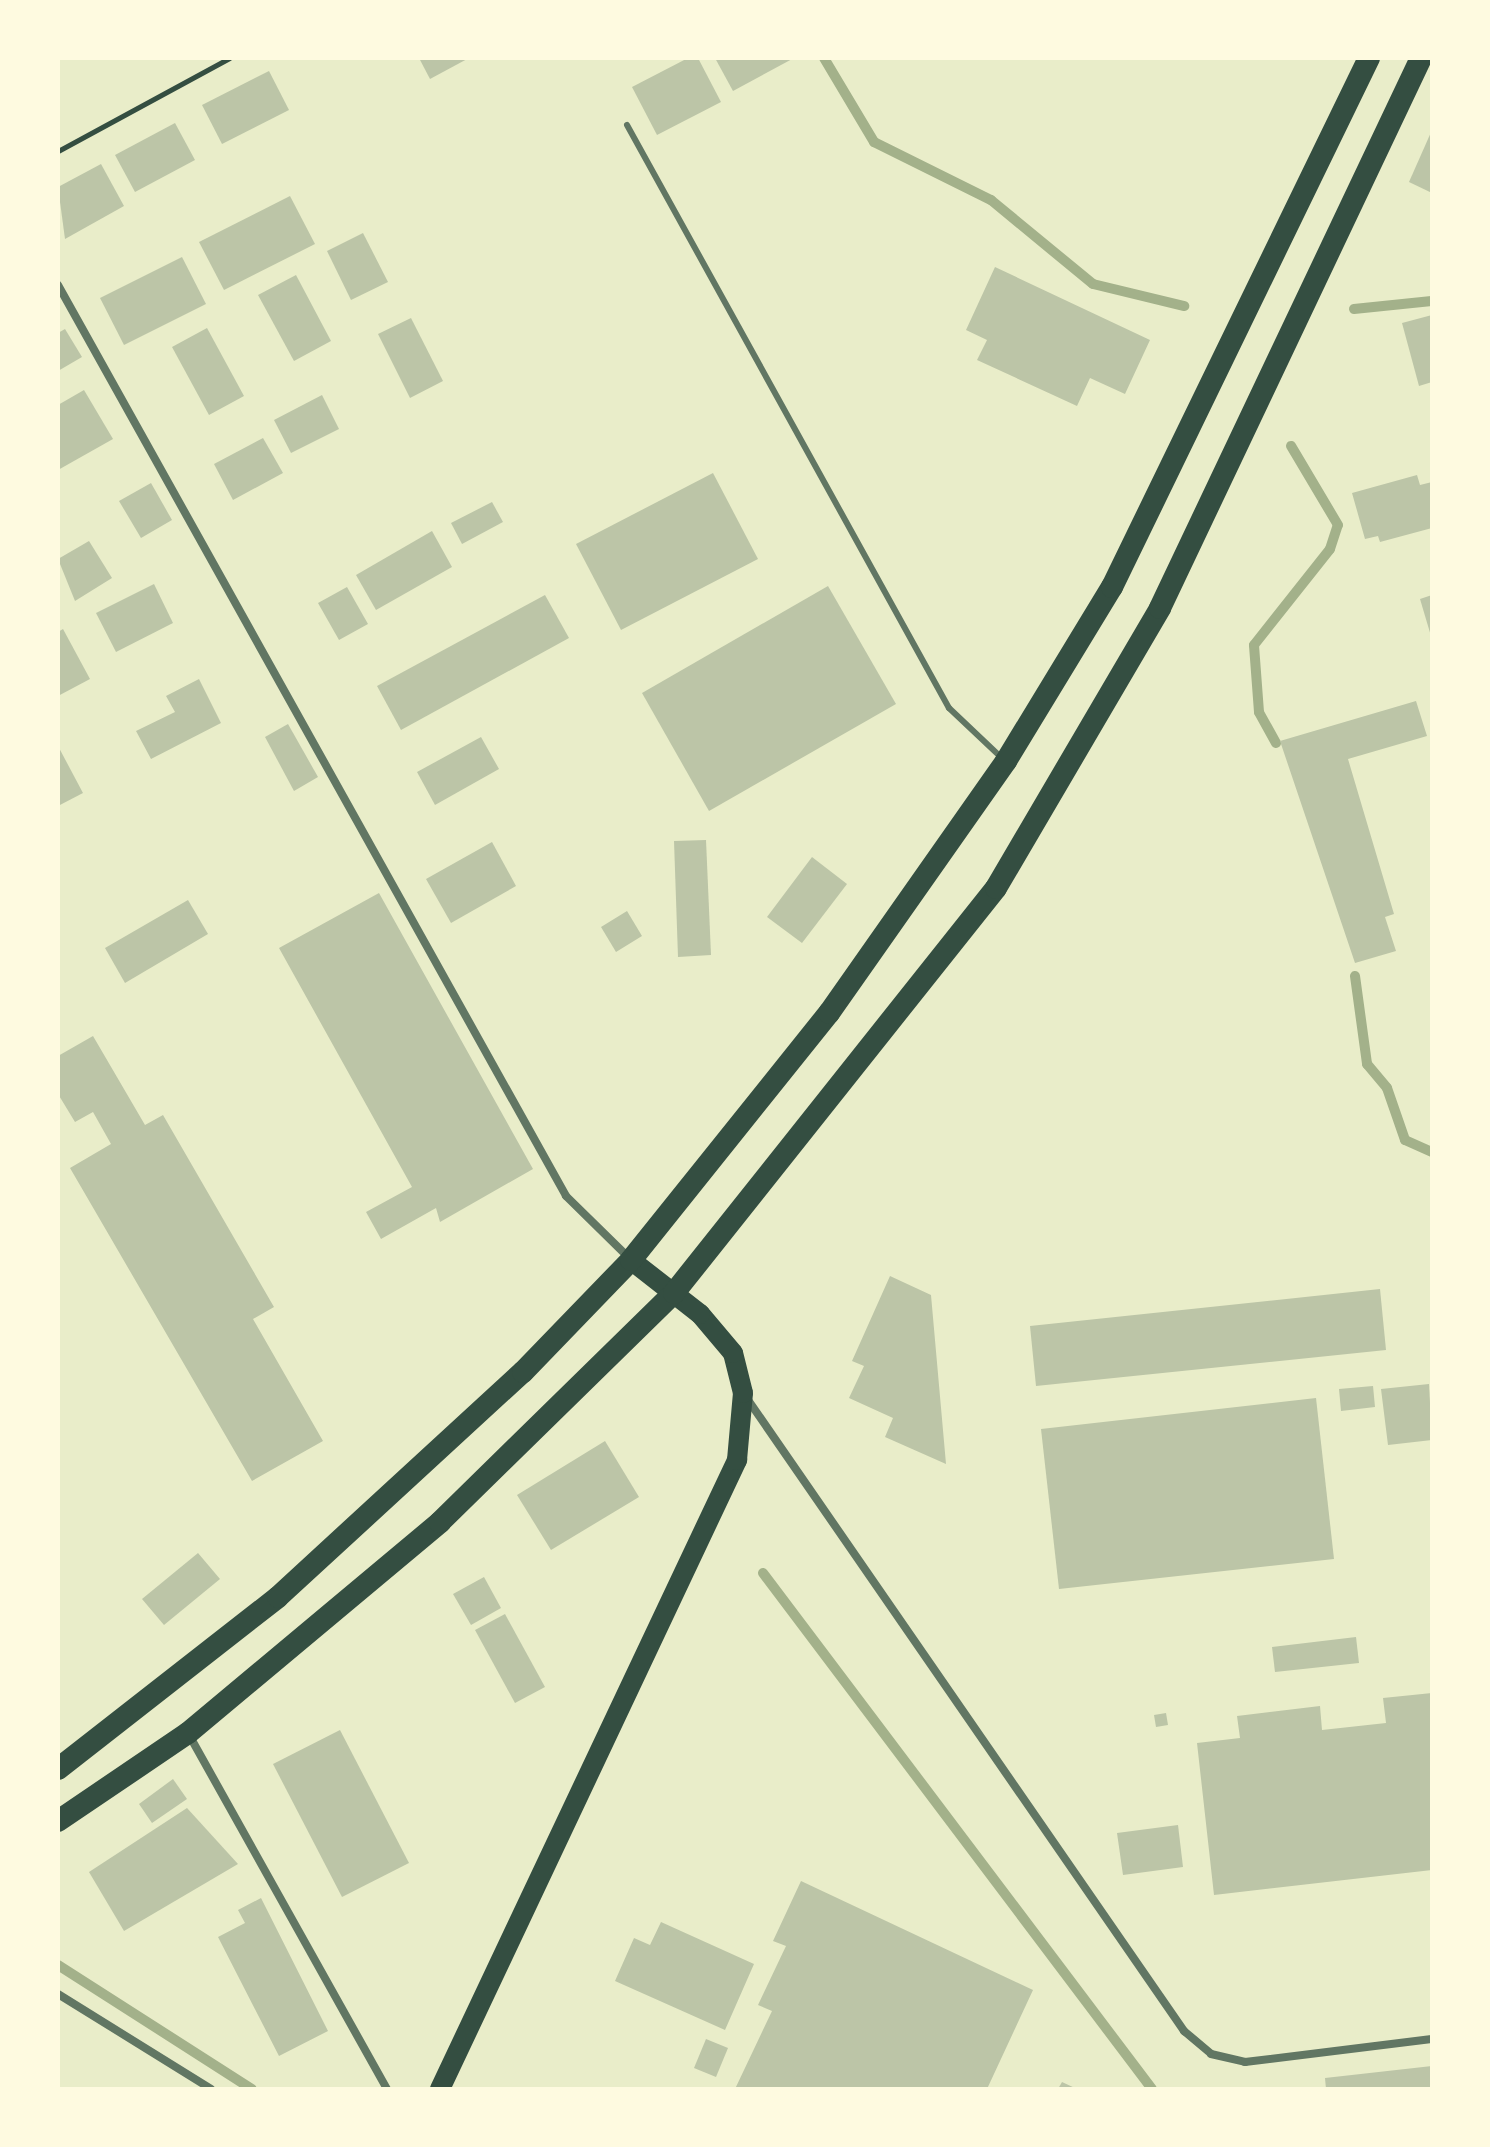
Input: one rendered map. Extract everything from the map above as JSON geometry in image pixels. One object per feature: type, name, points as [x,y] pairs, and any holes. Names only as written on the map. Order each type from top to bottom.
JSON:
[{"type":"highway","points":[[58,1769],[171,1687],[409,1482],[631,1260],[829,1013],[1006,761],[1112,587],[1369,58]]},
{"type":"highway","points":[[58,1821],[188,1733],[440,1522],[674,1293],[996,888],[1050,805],[1167,594],[1421,58]]},
{"type":"main road","points":[[440,2089],[702,1543],[737,1460],[743,1393],[733,1353],[674,1293],[631,1260]]},
{"type":"street","points":[[58,285],[566,1196],[631,1260]]},
{"type":"street","points":[[743,1393],[1184,2031],[1211,2054],[1245,2062],[1432,2039]]},
{"type":"street","points":[[188,1733],[387,2089]]},
{"type":"street","points":[[58,1994],[211,2089]]},
{"type":"lane","points":[[627,125],[949,708],[1006,761]]},
{"type":"path","points":[[58,151],[229,58]]},
{"type":"building","points":[[419,58],[469,58],[430,79]]},
{"type":"building","points":[[688,58],[698,58],[721,102],[657,135],[632,87]]},
{"type":"building","points":[[715,58],[794,58],[733,91]]},
{"type":"building","points":[[269,71],[289,110],[222,144],[202,105]]},
{"type":"building","points":[[175,123],[195,160],[135,192],[115,155]]},
{"type":"building","points":[[1432,130],[1432,193],[1409,182]]},
{"type":"building","points":[[101,164],[124,206],[65,239],[58,187]]},
{"type":"building","points":[[290,196],[315,244],[224,290],[199,242]]},
{"type":"building","points":[[363,233],[388,282],[351,300],[327,251]]},
{"type":"building","points":[[182,257],[206,304],[124,345],[100,298]]},
{"type":"building","points":[[995,267],[1150,340],[1125,394],[1090,378],[1077,406],[977,360],[987,340],[966,330]]},
{"type":"building","points":[[296,275],[331,341],[294,361],[258,295]]},
{"type":"building","points":[[1432,315],[1432,382],[1419,386],[1402,323]]},
{"type":"building","points":[[411,318],[443,381],[410,398],[378,334]]},
{"type":"building","points":[[207,328],[244,396],[209,415],[172,347]]},
{"type":"building","points":[[65,329],[82,357],[58,371],[58,333]]},
{"type":"building","points":[[84,390],[113,439],[58,470],[58,405]]},
{"type":"building","points":[[322,395],[339,429],[291,453],[274,420]]},
{"type":"building","points":[[263,438],[283,473],[233,500],[214,464]]},
{"type":"building","points":[[713,473],[758,559],[621,630],[576,544]]},
{"type":"building","points":[[1417,475],[1420,485],[1432,482],[1432,528],[1380,542],[1378,536],[1365,539],[1352,493]]},
{"type":"building","points":[[151,483],[172,520],[141,538],[119,501]]},
{"type":"building","points":[[492,502],[503,522],[462,544],[451,523]]},
{"type":"building","points":[[432,531],[452,567],[376,610],[356,575]]},
{"type":"building","points":[[89,541],[112,578],[75,601],[58,559]]},
{"type":"building","points":[[154,584],[173,623],[116,652],[96,613]]},
{"type":"building","points":[[828,586],[896,704],[709,811],[642,693]]},
{"type":"building","points":[[347,587],[368,624],[339,640],[318,603]]},
{"type":"building","points":[[545,595],[569,638],[401,730],[377,686]]},
{"type":"building","points":[[1432,595],[1432,636],[1431,636],[1420,599]]},
{"type":"building","points":[[63,629],[90,679],[58,696],[58,632]]},
{"type":"building","points":[[199,679],[221,723],[151,759],[136,731],[175,712],[166,696]]},
{"type":"building","points":[[1416,701],[1427,736],[1348,759],[1394,914],[1385,917],[1396,951],[1355,963],[1280,741]]},
{"type":"building","points":[[288,724],[318,777],[294,791],[265,737]]},
{"type":"building","points":[[481,737],[499,769],[435,805],[417,772]]},
{"type":"building","points":[[58,746],[83,793],[58,806]]},
{"type":"building","points":[[706,840],[711,955],[678,957],[674,841]]},
{"type":"building","points":[[492,842],[516,886],[451,923],[426,879]]},
{"type":"building","points":[[812,857],[847,884],[802,943],[767,917]]},
{"type":"building","points":[[379,893],[533,1169],[440,1222],[436,1208],[381,1239],[366,1212],[412,1187],[279,948]]},
{"type":"building","points":[[188,900],[208,934],[125,983],[105,948]]},
{"type":"building","points":[[627,911],[642,936],[616,952],[601,927]]},
{"type":"building","points":[[93,1036],[145,1125],[163,1115],[274,1307],[253,1319],[323,1441],[252,1481],[70,1168],[111,1144],[93,1112],[75,1122],[58,1094],[58,1056]]},
{"type":"building","points":[[890,1276],[931,1295],[946,1464],[885,1437],[893,1418],[849,1398],[864,1366],[852,1361]]},
{"type":"building","points":[[1380,1289],[1386,1350],[1036,1386],[1030,1326]]},
{"type":"building","points":[[1429,1384],[1432,1440],[1388,1445],[1381,1389]]},
{"type":"building","points":[[1373,1386],[1375,1407],[1341,1411],[1339,1389]]},
{"type":"building","points":[[1316,1398],[1334,1559],[1059,1589],[1041,1429]]},
{"type":"building","points":[[605,1441],[639,1497],[551,1550],[517,1495]]},
{"type":"building","points":[[198,1553],[220,1579],[164,1625],[142,1599]]},
{"type":"building","points":[[484,1577],[501,1608],[471,1625],[453,1594]]},
{"type":"building","points":[[505,1614],[545,1687],[515,1703],[475,1630]]},
{"type":"building","points":[[1356,1637],[1359,1663],[1275,1672],[1272,1647]]},
{"type":"building","points":[[1432,1693],[1432,1870],[1214,1895],[1197,1743],[1240,1738],[1237,1716],[1320,1706],[1322,1730],[1386,1723],[1383,1698]]},
{"type":"building","points":[[1166,1713],[1168,1725],[1156,1727],[1154,1715]]},
{"type":"building","points":[[340,1730],[409,1863],[342,1897],[273,1764]]},
{"type":"building","points":[[173,1779],[187,1799],[152,1823],[139,1804]]},
{"type":"building","points":[[187,1808],[238,1864],[124,1931],[89,1872]]},
{"type":"building","points":[[1178,1825],[1183,1867],[1123,1875],[1117,1833]]},
{"type":"building","points":[[801,1881],[1033,1990],[987,2089],[735,2089],[772,2011],[758,2005],[786,1946],[773,1941]]},
{"type":"building","points":[[261,1898],[328,2031],[279,2056],[218,1937],[245,1923],[238,1910]]},
{"type":"building","points":[[661,1922],[754,1964],[725,2030],[615,1981],[634,1938],[650,1945]]},
{"type":"building","points":[[706,2039],[728,2048],[716,2077],[694,2068]]},
{"type":"building","points":[[1432,2066],[1432,2089],[1326,2089],[1325,2078]]},
{"type":"building","points":[[1062,2082],[1077,2089],[1058,2089]]},
{"type":"waterway","points":[[824,58],[874,142],[991,200],[1093,284],[1184,306]]},
{"type":"waterway","points":[[1354,309],[1432,301]]},
{"type":"waterway","points":[[1276,743],[1259,712],[1254,645],[1330,549],[1338,525],[1291,446]]},
{"type":"waterway","points":[[1355,976],[1367,1064],[1387,1088],[1405,1140],[1432,1152]]},
{"type":"waterway","points":[[763,1573],[1152,2089]]},
{"type":"waterway","points":[[58,1965],[252,2089]]}]
